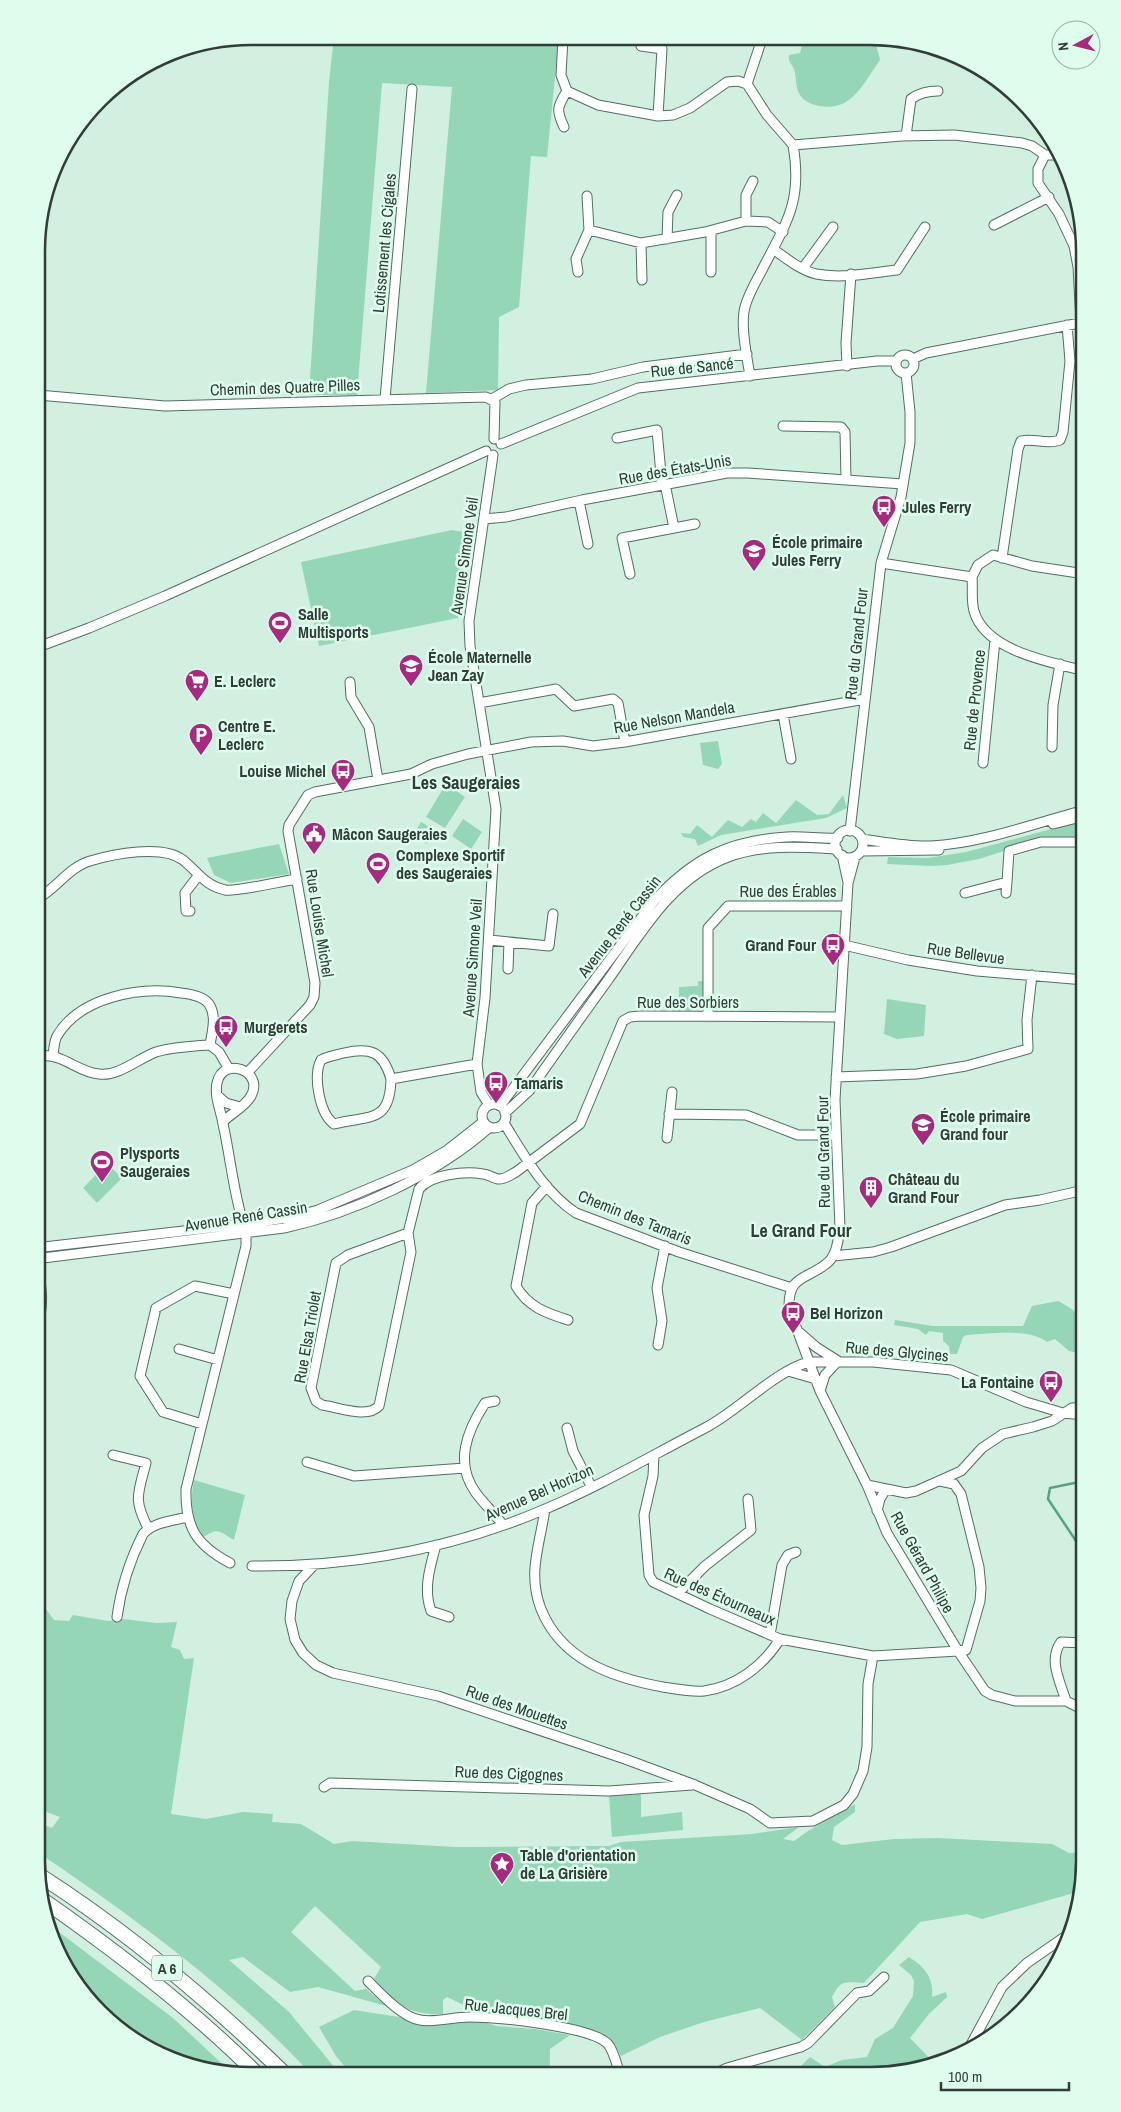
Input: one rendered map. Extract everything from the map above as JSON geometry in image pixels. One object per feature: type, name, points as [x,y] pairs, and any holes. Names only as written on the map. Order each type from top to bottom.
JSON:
[{"type":"highway","name":"A 6","points":[[46,1880],[97,1914],[188,1985],[277,2067]]},
{"type":"highway","name":"A 6","points":[[50,1905],[89,1932],[170,1996],[249,2067]]},
{"type":"street","points":[[563,45],[561,75],[567,90],[598,105],[658,116],[673,115],[690,108],[727,82],[738,81],[746,84],[767,115],[793,145],[796,162],[796,196],[783,232],[744,309],[750,376]]},
{"type":"street","points":[[746,84],[760,45]]},
{"type":"street","points":[[641,46],[662,49],[658,116]]},
{"type":"street","name":"Lotissement les Cigales","points":[[385,399],[412,90]]},
{"type":"street","points":[[564,127],[558,114],[559,104],[567,90]]},
{"type":"street","points":[[906,136],[911,99],[916,95],[938,91]]},
{"type":"street","points":[[793,145],[906,136],[954,135],[1001,140],[1032,146],[1045,155],[1052,155]]},
{"type":"street","points":[[1045,155],[1038,168],[1038,183],[1059,214],[1074,246],[1076,256]]},
{"type":"street","points":[[746,221],[746,194],[753,181]]},
{"type":"street","points":[[667,238],[668,212],[677,195]]},
{"type":"street","points":[[578,272],[576,259],[589,230],[587,196]]},
{"type":"street","points":[[994,225],[1049,198]]},
{"type":"street","points":[[589,230],[641,243],[711,231],[746,221],[768,222],[783,232]]},
{"type":"street","points":[[803,268],[833,227]]},
{"type":"street","points":[[773,249],[803,268],[815,273],[833,275],[897,270],[925,227]]},
{"type":"street","points":[[711,231],[711,272]]},
{"type":"street","points":[[641,243],[642,280]]},
{"type":"street","points":[[847,366],[846,343],[851,274]]},
{"type":"street","points":[[913,359],[926,353],[1076,323]]},
{"type":"street","points":[[1002,558],[1018,449],[1021,442],[1028,439],[1055,442],[1060,440],[1063,432],[1070,361],[1067,325]]},
{"type":"street","points":[[45,644],[165,596],[490,453],[500,453],[495,402],[492,399],[509,389],[526,385],[592,379],[643,367],[747,354]]},
{"type":"street","points":[[904,354],[913,359],[915,364],[913,369],[906,373],[898,370],[896,361],[899,357],[904,354]]},
{"type":"street","name":"Rue de Sancé","points":[[498,441],[638,388],[847,366],[877,361],[896,361]]},
{"type":"street","name":"Rue du Grand Four","points":[[850,831],[881,563],[896,516],[910,443],[911,426],[906,373]]},
{"type":"street","name":"Chemin des Quatre Pilles","points":[[45,396],[165,406],[385,399],[486,397],[492,399]]},
{"type":"street","points":[[783,426],[841,427],[844,432],[846,478]]},
{"type":"street","points":[[616,438],[657,430],[663,484],[674,528]]},
{"type":"street","points":[[490,453],[488,442],[498,441]]},
{"type":"street","name":"Avenue Simone Veil","points":[[489,1105],[481,1092],[478,1064],[485,998],[496,809],[470,646],[470,622],[484,519],[490,453]]},
{"type":"street","name":"Rue des États-Unis","points":[[484,519],[506,517],[715,474],[743,472],[846,478],[903,484]]},
{"type":"street","points":[[579,501],[588,544]]},
{"type":"street","points":[[630,574],[622,538],[695,524]]},
{"type":"street","points":[[881,563],[972,577],[978,565],[993,555],[1032,566],[1076,573]]},
{"type":"street","name":"Rue de Provence","points":[[972,577],[974,613],[982,626],[995,640],[1025,654],[1076,668]]},
{"type":"street","name":"Rue de Provence","points":[[983,763],[995,640]]},
{"type":"street","points":[[1052,747],[1052,705],[1060,664]]},
{"type":"street","points":[[350,682],[351,697],[369,727],[378,780]]},
{"type":"street","points":[[479,702],[556,689],[574,706],[613,700],[618,703],[624,742]]},
{"type":"street","name":"Rue Nelson Mandela","points":[[486,750],[547,740],[593,746],[624,742],[865,699]]},
{"type":"street","points":[[783,714],[791,759]]},
{"type":"street","name":"Rue Louise Michel","points":[[248,1072],[310,1005],[314,997],[313,970],[288,825],[308,795],[315,792],[411,774],[432,764],[486,750]]},
{"type":"street","points":[[1076,812],[973,840],[924,846],[862,839],[856,832],[844,832],[838,838],[839,852],[849,858],[858,854],[931,852],[972,846],[1076,818]]},
{"type":"street","name":"Avenue René Cassin","points":[[503,1114],[653,902],[681,873],[724,848],[757,839],[790,837],[838,838]]},
{"type":"street","points":[[858,854],[862,839]]},
{"type":"street","points":[[1006,893],[1009,851],[1041,842],[1076,842]]},
{"type":"street","name":"Avenue René Cassin","points":[[503,1114],[529,1091],[656,914],[681,885],[710,865],[759,849],[794,847],[839,852]]},
{"type":"street","points":[[45,893],[83,864],[122,855],[160,851],[172,853],[192,868],[198,876],[217,888],[228,891],[297,879]]},
{"type":"street","name":"Rue du Grand Four","points":[[839,852],[848,883]]},
{"type":"street","name":"Rue du Grand Four","points":[[833,1256],[840,1228],[836,1135],[836,1077],[844,945],[848,883],[858,854]]},
{"type":"street","points":[[190,911],[186,911],[185,893],[198,876]]},
{"type":"street","points":[[965,892],[1007,882]]},
{"type":"street","name":"Rue des Érables","points":[[708,1016],[708,928],[728,906],[847,906]]},
{"type":"street","points":[[489,940],[549,946],[553,914]]},
{"type":"street","points":[[508,969],[509,942]]},
{"type":"street","name":"Rue Bellevue","points":[[844,945],[976,971],[1076,979]]},
{"type":"street","points":[[836,1077],[918,1074],[966,1066],[1028,1049],[1027,1020],[1032,976]]},
{"type":"street","points":[[53,1055],[56,1037],[69,1022],[91,1006],[107,998],[135,992],[162,990],[191,994],[204,999],[210,1005],[214,1016],[210,1045]]},
{"type":"street","name":"Rue des Sorbiers","points":[[529,1162],[580,1124],[623,1021],[630,1017],[840,1016]]},
{"type":"street","points":[[45,1056],[53,1055],[100,1075],[127,1067],[157,1052],[173,1048],[210,1045],[219,1052],[229,1069]]},
{"type":"street","points":[[361,1049],[370,1050],[380,1056],[388,1067],[391,1078],[390,1098],[381,1112],[373,1117],[334,1124],[328,1119],[321,1102],[316,1071],[321,1060],[361,1049]]},
{"type":"street","points":[[391,1078],[478,1064]]},
{"type":"street","points":[[223,1122],[249,1100],[254,1089],[248,1072],[239,1068],[229,1069],[219,1077],[217,1095],[246,1246],[186,1489],[187,1517],[192,1529],[203,1544],[230,1563]]},
{"type":"street","points":[[666,1138],[672,1092]]},
{"type":"street","points":[[217,1095],[226,1103],[240,1107]]},
{"type":"street","points":[[489,1105],[503,1114],[498,1128],[487,1125],[482,1114],[489,1105]]},
{"type":"street","name":"Chemin des Tamaris","points":[[503,1114],[529,1162],[546,1186],[561,1203],[576,1213],[727,1268],[792,1288]]},
{"type":"street","points":[[669,1114],[746,1115],[798,1135],[836,1135]]},
{"type":"street","name":"Avenue René Cassin","points":[[45,1245],[302,1224],[343,1211],[419,1177],[466,1147],[487,1125]]},
{"type":"street","name":"Rue Elsa Triolet","points":[[408,1233],[348,1255],[336,1263],[311,1388],[316,1401],[322,1405],[366,1412],[373,1411],[379,1406],[411,1252],[408,1233],[419,1189],[422,1185],[444,1176],[466,1173],[484,1174],[499,1179],[516,1172],[529,1162]]},
{"type":"street","points":[[546,1186],[532,1203],[516,1286],[521,1294],[538,1310],[568,1320]]},
{"type":"street","points":[[1076,1192],[1040,1200],[1005,1204],[892,1247],[873,1252],[833,1256],[827,1264],[796,1281],[789,1296],[789,1308],[820,1391],[867,1485],[906,1493],[916,1491],[961,1471],[982,1448],[1003,1434],[1052,1421],[1072,1408],[1076,1408]]},
{"type":"street","name":"Avenue René Cassin","points":[[45,1259],[244,1228]]},
{"type":"street","points":[[658,1345],[662,1321],[657,1288],[665,1246]]},
{"type":"street","points":[[202,1424],[163,1412],[140,1376],[156,1308],[195,1286],[234,1294]]},
{"type":"street","points":[[799,1332],[816,1347],[838,1361],[825,1375],[820,1391]]},
{"type":"street","points":[[179,1349],[218,1360]]},
{"type":"street","name":"Rue des Glycines","points":[[810,1362],[873,1362],[951,1370],[1026,1402],[1063,1413],[1076,1414]]},
{"type":"street","name":"Avenue Bel Horizon","points":[[252,1566],[316,1564],[382,1556],[436,1546],[503,1526],[545,1509],[709,1426],[788,1371],[800,1364],[810,1362]]},
{"type":"street","points":[[788,1371],[816,1379]]},
{"type":"street","points":[[495,1401],[484,1403],[471,1428],[464,1450],[465,1468],[466,1475],[475,1492],[503,1526]]},
{"type":"street","points":[[566,1428],[573,1451],[591,1486]]},
{"type":"street","name":"Rue des Étourneaux","points":[[654,1454],[653,1476],[644,1515],[649,1575],[653,1582],[662,1588],[678,1593],[710,1610],[780,1639],[873,1656],[958,1651]]},
{"type":"street","points":[[113,1455],[146,1463],[139,1492],[138,1508],[148,1528]]},
{"type":"street","points":[[307,1462],[354,1476],[465,1468]]},
{"type":"street","points":[[940,1481],[954,1484],[958,1488],[979,1567],[980,1601],[966,1650],[958,1651]]},
{"type":"street","name":"Rue Gérard Philipe","points":[[867,1485],[887,1533],[958,1651],[984,1690],[1000,1699],[1015,1701],[1066,1701]]},
{"type":"street","points":[[877,1512],[880,1499],[886,1489]]},
{"type":"street","points":[[678,1593],[696,1574],[751,1530],[748,1499]]},
{"type":"street","points":[[545,1509],[541,1537],[534,1564],[534,1585],[539,1602],[546,1620],[566,1647],[593,1666],[620,1677],[648,1684],[705,1690],[730,1683],[747,1675],[772,1652],[780,1639]]},
{"type":"street","points":[[116,1617],[120,1594],[126,1576],[140,1540],[148,1528],[187,1517]]},
{"type":"street","points":[[436,1546],[426,1587],[426,1598],[431,1611],[449,1617]]},
{"type":"street","points":[[770,1635],[782,1565],[788,1555],[796,1552]]},
{"type":"street","name":"Rue des Mouettes","points":[[316,1564],[299,1582],[292,1601],[290,1619],[295,1640],[302,1653],[316,1665],[333,1673],[438,1696],[624,1759],[694,1785],[750,1809],[770,1823],[813,1821],[844,1805],[853,1794],[863,1771],[867,1747],[868,1684],[873,1656]]},
{"type":"street","points":[[1076,1643],[1060,1642],[1054,1654],[1054,1662],[1066,1701],[1076,1706]]},
{"type":"street","name":"Rue des Cigognes","points":[[324,1786],[330,1783],[609,1791],[694,1785]]},
{"type":"street","points":[[974,2038],[1002,1987],[1027,1963],[1059,1942]]},
{"type":"street","points":[[731,2067],[801,2047],[808,2043],[857,1993],[869,1991],[884,1977]]},
{"type":"street","name":"Rue Jacques Brel","points":[[368,1981],[394,2005],[419,2020],[469,2017],[505,2020],[532,2023],[595,2036],[609,2046],[617,2067]]},
{"type":"green space","points":[[333,45],[558,45],[547,157],[531,156],[519,307],[499,317],[498,390],[426,393],[452,87],[382,83],[357,395],[309,395],[329,82]]},
{"type":"green space","points":[[802,45],[876,45],[880,60],[861,88],[851,98],[841,105],[828,107],[809,103],[800,95],[789,55],[800,53]]},
{"type":"green space","points":[[452,530],[469,533],[458,618],[319,646],[301,562]]},
{"type":"green space","points":[[718,741],[722,764],[718,769],[703,765],[700,743]]},
{"type":"green space","points":[[446,784],[465,797],[445,828],[426,817]]},
{"type":"green space","points":[[843,795],[847,808],[826,818],[721,835],[698,846],[695,839],[683,837],[681,833],[690,834],[697,825],[712,837],[728,820],[742,827],[751,819],[756,822],[763,813],[776,823],[796,800],[817,815],[829,814]]},
{"type":"green space","points":[[463,819],[482,832],[471,849],[452,836]]},
{"type":"green space","points":[[421,822],[435,830],[427,844],[413,836]]},
{"type":"green space","points":[[1076,822],[1076,838],[1041,839],[979,859],[947,865],[887,864],[888,857],[928,858],[966,852]]},
{"type":"green space","points":[[279,844],[289,874],[231,883],[214,875],[207,858]]},
{"type":"green space","points":[[698,981],[703,981],[704,1005],[698,1005],[698,1010],[673,1011],[673,1006],[679,1006],[679,987],[698,986]]},
{"type":"green space","points":[[887,999],[926,1005],[924,1036],[897,1039],[884,1034]]},
{"type":"green space","name":"Plysports Saugeraies","points":[[107,1163],[122,1178],[97,1203],[83,1188]]},
{"type":"green space","points":[[1058,1301],[1076,1313],[1076,1353],[1069,1351],[1055,1339],[1047,1342],[1030,1335],[1009,1333],[967,1335],[963,1337],[957,1354],[950,1354],[949,1346],[943,1341],[943,1333],[929,1331],[926,1335],[918,1329],[894,1325],[895,1320],[933,1326],[1023,1326],[1032,1306]]},
{"type":"green space","points":[[194,1480],[245,1495],[234,1540],[219,1531],[212,1532],[203,1537],[194,1516],[192,1495]]},
{"type":"green space","points":[[45,1609],[54,1620],[69,1621],[73,1615],[108,1621],[123,1619],[157,1623],[177,1622],[171,1647],[180,1650],[184,1659],[194,1658],[171,1814],[206,1819],[243,1812],[273,1814],[272,1822],[301,1824],[334,1844],[352,1841],[455,1847],[609,1846],[621,1842],[752,1834],[799,1827],[783,1839],[794,1841],[855,1804],[855,1812],[834,1827],[832,1840],[842,1845],[894,1839],[938,1838],[1052,1844],[1069,1853],[1076,1853],[1076,1874],[1073,1893],[982,1919],[967,1914],[920,1922],[864,1983],[848,1982],[838,1987],[832,1997],[835,2007],[802,2040],[760,2008],[704,2022],[660,2037],[621,2056],[611,2039],[579,2029],[499,2012],[474,2010],[447,1997],[443,2000],[443,2014],[420,2013],[404,2007],[390,1996],[374,1979],[381,1967],[315,1906],[291,1932],[355,1991],[366,1989],[386,2006],[318,1987],[290,1992],[243,1957],[229,1960],[289,2012],[334,2067],[304,2067],[281,2043],[215,1983],[108,1901],[45,1857],[45,1825],[52,1828],[60,1817],[45,1811]]},
{"type":"green space","points":[[641,1794],[641,1817],[682,1812],[683,1830],[612,1837],[609,1796]]},
{"type":"green space","points":[[58,1931],[173,2018],[223,2065],[198,2060],[160,2046],[115,2016],[96,1997],[80,1975],[66,1952]]},
{"type":"green space","points":[[909,1957],[924,1969],[930,1979],[932,1997],[946,1992],[947,1997],[929,2014],[910,2038],[929,2058],[883,2067],[825,2067],[842,2060],[867,2057],[875,2039],[893,2028],[913,1996],[914,1981],[911,1975],[899,1965]]},
{"type":"green space","points":[[354,2010],[399,2017],[415,2022],[462,2021],[487,2023],[496,2026],[535,2029],[570,2035],[550,2049],[550,2067],[345,2067],[336,2056],[319,2027]]},
{"type":"green space","points":[[810,2057],[825,2067],[800,2067]]},
{"type":"waterway","points":[[1076,1483],[1050,1488],[1048,1499],[1076,1541]]},
{"type":"place","name":"Jules Ferry","points":[[884,528]]},
{"type":"place","name":"École primaire Jules Ferry","points":[[754,572]]},
{"type":"place","name":"Salle Multisports","points":[[280,644]]},
{"type":"place","name":"École Maternelle Jean Zay","points":[[411,687]]},
{"type":"place","name":"E. Leclerc","points":[[197,702]]},
{"type":"place","name":"Centre E. Leclerc","points":[[201,756]]},
{"type":"place","name":"Louise Michel","points":[[343,792]]},
{"type":"place","name":"Mâcon Saugeraies","points":[[314,855]]},
{"type":"place","name":"Complexe Sportif des Saugeraies","points":[[378,885]]},
{"type":"place","name":"Grand Four","points":[[833,966]]},
{"type":"place","name":"Murgerets","points":[[226,1048]]},
{"type":"place","name":"Tamaris","points":[[496,1104]]},
{"type":"place","name":"École primaire Grand four","points":[[923,1146]]},
{"type":"place","name":"Plysports Saugeraies","points":[[102,1183]]},
{"type":"place","name":"Château du Grand Four","points":[[871,1209]]},
{"type":"place","name":"Bel Horizon","points":[[793,1334]]},
{"type":"place","name":"La Fontaine","points":[[1051,1403]]},
{"type":"place","name":"Table d'orientation de La Grisière","points":[[502,1885]]},
{"type":"district","name":"Les Saugeraies","points":[[466,782]]},
{"type":"district","name":"Le Grand Four","points":[[801,1230]]}]
